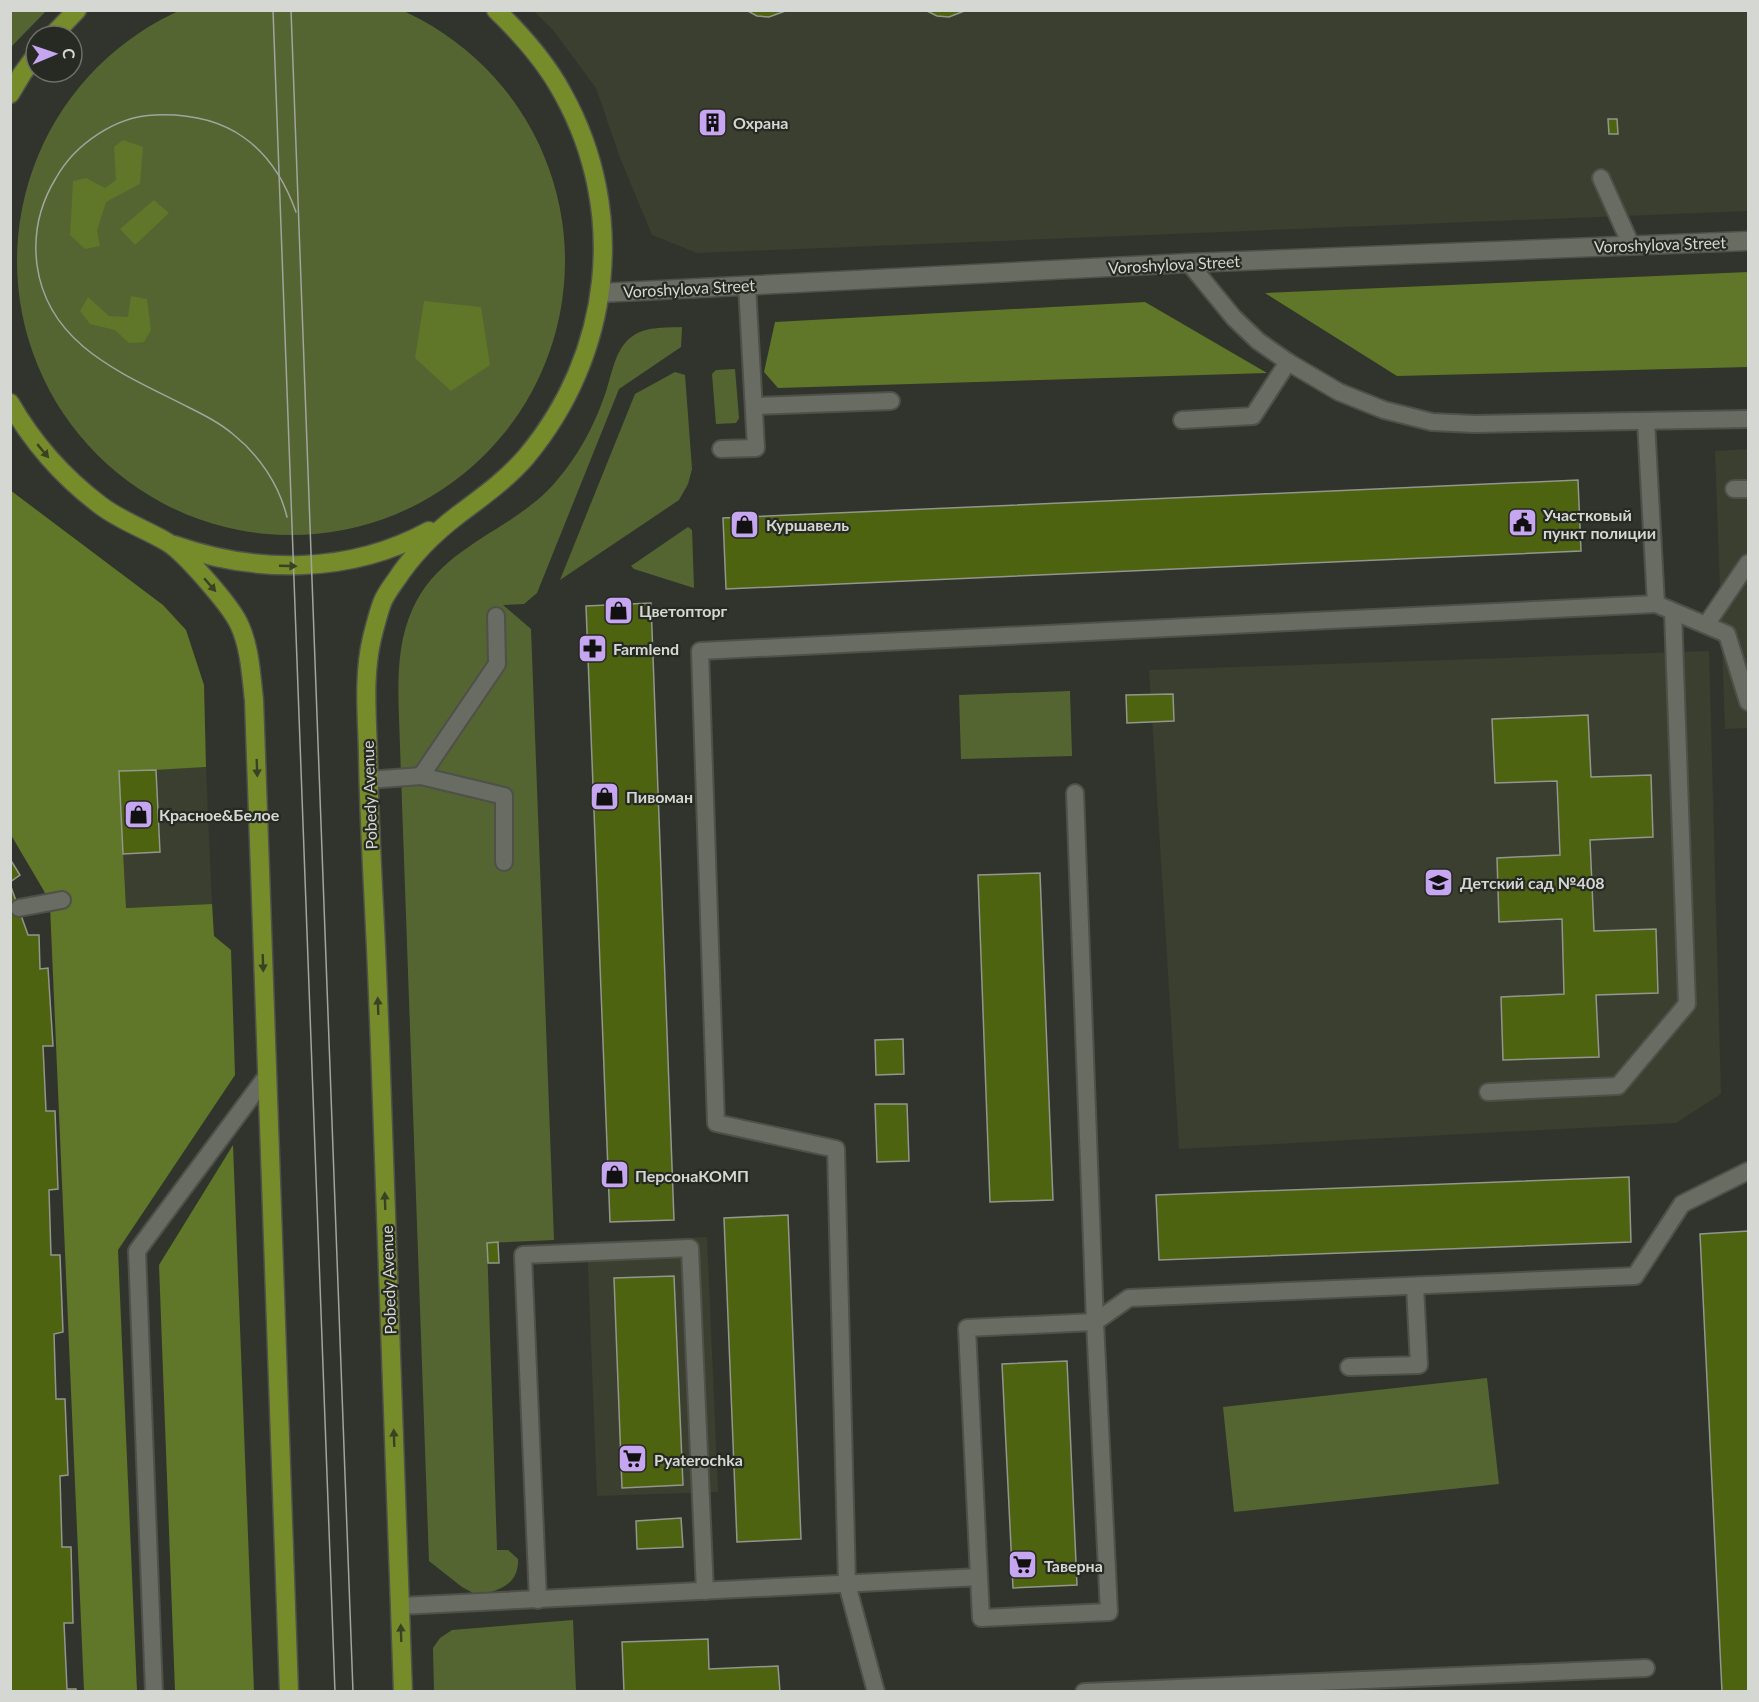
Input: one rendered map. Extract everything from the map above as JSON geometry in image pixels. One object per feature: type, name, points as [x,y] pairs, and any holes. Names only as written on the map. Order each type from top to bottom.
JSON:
[{"type":"main road","points":[[64,24],[77,10]]},
{"type":"main road","name":"Pobedy Avenue","points":[[403,1692],[368,780],[366,683],[371,644],[382,600],[413,553],[491,491],[516,467],[552,422],[574,381],[586,349],[600,293],[603,260],[603,226],[599,194],[579,125],[542,60],[518,31],[496,10]]},
{"type":"main road","points":[[10,94],[24,73]]},
{"type":"main road","points":[[10,403],[43,452],[101,506],[134,527],[197,553],[254,564],[312,566],[381,552],[453,519]]},
{"type":"main road","points":[[170,543],[212,586],[239,623],[250,660],[254,700],[289,1692]]},
{"type":"street","name":"Voroshylova Street","points":[[600,293],[1189,263],[1749,241]]},
{"type":"lane","points":[[1600,178],[1631,245]]},
{"type":"lane","points":[[1189,263],[1234,318],[1258,340],[1288,362],[1339,392],[1384,410],[1432,422],[1475,424],[1749,419]]},
{"type":"lane","points":[[721,449],[756,448],[747,285]]},
{"type":"lane","points":[[1182,420],[1253,416],[1288,362]]},
{"type":"lane","points":[[754,406],[891,401]]},
{"type":"lane","points":[[1646,422],[1656,604]]},
{"type":"lane","points":[[1706,625],[1749,563]]},
{"type":"lane","points":[[876,1692],[847,1584],[836,1149],[716,1123],[700,651],[1656,604],[1727,634],[1749,702]]},
{"type":"lane","points":[[1488,1092],[1618,1086],[1687,1004],[1673,612]]},
{"type":"lane","points":[[421,776],[497,664],[496,616]]},
{"type":"lane","points":[[368,780],[421,776],[504,796],[504,862]]},
{"type":"lane","points":[[1075,794],[1095,1322],[1109,1612],[981,1618],[967,1329],[1095,1322],[1129,1298],[1635,1276],[1682,1204],[1749,1171]]},
{"type":"lane","points":[[19,908],[62,900]]},
{"type":"lane","points":[[154,1692],[137,1251],[266,1077]]},
{"type":"lane","points":[[538,1600],[523,1255],[690,1248],[705,1591]]},
{"type":"lane","points":[[1349,1366],[1419,1365],[1415,1286]]},
{"type":"lane","points":[[400,1606],[979,1577]]},
{"type":"lane","points":[[1084,1692],[1646,1668]]},
{"type":"shaded area","points":[[534,11],[1748,11],[1748,211],[697,253],[652,235],[620,158],[596,88],[553,30]]},
{"type":"shaded area","points":[[1748,449],[1748,728],[1725,729],[1715,451]]},
{"type":"shaded area","name":"Детский сад №408","points":[[1709,651],[1721,1094],[1676,1123],[1179,1149],[1149,670]]},
{"type":"shaded area","points":[[206,767],[212,904],[126,908],[119,771]]},
{"type":"shaded area","points":[[707,1237],[718,1492],[597,1496],[587,1242]]},
{"type":"green space","points":[[264,-12],[318,-12],[371,-1],[420,19],[465,49],[503,87],[533,132],[553,181],[564,234],[564,288],[553,341],[533,390],[503,435],[465,473],[420,503],[371,523],[318,534],[264,534],[211,523],[162,503],[117,473],[79,435],[49,390],[29,341],[18,288],[18,234],[29,181],[49,132],[79,87],[117,49],[162,19],[211,-1]]},
{"type":"green space","points":[[10,11],[46,11],[33,24],[24,24],[24,34],[11,47]]},
{"type":"green space","points":[[123,140],[143,147],[140,184],[106,202],[97,230],[100,246],[85,249],[70,235],[73,181],[86,178],[105,188],[116,180],[114,147]]},
{"type":"green space","points":[[154,200],[169,213],[135,245],[120,229]]},
{"type":"green space","points":[[1748,272],[1748,367],[1397,376],[1265,293]]},
{"type":"green space","points":[[131,296],[147,299],[151,330],[144,342],[129,343],[115,330],[90,324],[80,311],[88,297],[109,316],[128,317]]},
{"type":"green space","points":[[424,301],[481,307],[490,365],[451,391],[415,358]]},
{"type":"green space","points":[[1145,302],[1267,373],[778,388],[764,372],[775,322]]},
{"type":"green space","points":[[682,327],[681,347],[619,389],[537,593],[524,604],[503,605],[531,629],[554,1240],[487,1243],[497,1550],[508,1550],[518,1559],[515,1575],[511,1581],[500,1589],[477,1595],[462,1587],[429,1561],[399,712],[402,641],[413,608],[426,586],[442,568],[461,552],[541,497],[565,470],[584,442],[594,421],[616,359],[624,344],[642,331]]},
{"type":"green space","points":[[735,369],[739,418],[736,423],[716,424],[712,374],[716,370]]},
{"type":"green space","points":[[675,372],[685,375],[692,469],[688,484],[679,500],[560,580],[635,394]]},
{"type":"green space","points":[[10,490],[163,605],[186,630],[204,685],[206,767],[119,772],[126,908],[212,904],[214,936],[231,950],[235,1075],[118,1250],[137,1691],[84,1691],[50,906],[44,891],[11,835]]},
{"type":"green space","points":[[688,527],[692,530],[694,588],[634,569],[631,566]]},
{"type":"green space","points":[[1070,691],[1072,756],[961,759],[959,695]]},
{"type":"green space","points":[[233,1145],[254,1691],[175,1691],[159,1265]]},
{"type":"green space","points":[[1487,1378],[1499,1484],[1234,1512],[1223,1407]]},
{"type":"green space","points":[[573,1620],[576,1691],[434,1691],[433,1648],[440,1638],[452,1630]]},
{"type":"building","points":[[746,10],[788,10],[769,17],[757,16]]},
{"type":"building","points":[[925,10],[967,10],[949,17],[937,16]]},
{"type":"building","name":"Охрана","points":[[718,115],[719,128],[706,129],[706,116]]},
{"type":"building","points":[[1608,119],[1617,119],[1618,134],[1609,134]]},
{"type":"building","points":[[1578,480],[1581,551],[726,589],[723,518]]},
{"type":"building","points":[[651,603],[674,1220],[610,1222],[586,606]]},
{"type":"building","points":[[1173,694],[1174,721],[1127,723],[1126,695]]},
{"type":"building","points":[[1588,715],[1591,777],[1651,775],[1653,837],[1590,840],[1594,931],[1656,929],[1658,993],[1596,995],[1599,1057],[1503,1060],[1501,997],[1564,994],[1562,919],[1499,922],[1497,858],[1560,855],[1557,781],[1495,783],[1492,719]]},
{"type":"building","points":[[156,770],[160,852],[123,854],[119,771]]},
{"type":"building","points":[[10,859],[20,875],[10,882]]},
{"type":"building","points":[[1040,873],[1053,1200],[990,1202],[978,875]]},
{"type":"building","points":[[10,884],[28,935],[39,935],[40,969],[48,968],[53,1046],[43,1046],[46,1111],[55,1111],[58,1189],[49,1190],[51,1255],[60,1255],[63,1332],[54,1334],[56,1399],[65,1399],[68,1475],[60,1476],[62,1547],[71,1547],[73,1623],[64,1623],[67,1689],[76,1689],[76,1692],[10,1692]]},
{"type":"building","points":[[903,1039],[904,1074],[876,1075],[875,1040]]},
{"type":"building","points":[[875,1104],[907,1104],[909,1161],[877,1162]]},
{"type":"building","points":[[1629,1177],[1631,1242],[1159,1260],[1156,1195]]},
{"type":"building","points":[[788,1215],[801,1539],[737,1542],[724,1218]]},
{"type":"building","points":[[1748,1231],[1748,1692],[1722,1692],[1700,1234]]},
{"type":"building","points":[[498,1242],[499,1263],[488,1263],[487,1243]]},
{"type":"building","points":[[674,1276],[683,1485],[622,1488],[614,1278]]},
{"type":"building","points":[[1067,1361],[1077,1585],[1013,1588],[1002,1364]]},
{"type":"building","points":[[681,1518],[683,1547],[637,1549],[636,1521]]},
{"type":"building","points":[[708,1639],[709,1669],[778,1666],[780,1692],[624,1692],[622,1642]]},
{"type":"tram line","points":[[273,10],[335,1692]]},
{"type":"tram line","points":[[291,10],[353,1692]]},
{"type":"tram line","points":[[287,517],[279,494],[267,472],[252,452],[234,435],[206,416],[115,369],[73,337],[56,317],[44,293],[37,265],[36,242],[39,220],[50,188],[74,154],[85,143],[112,126],[126,120],[155,115],[204,119],[244,137],[274,168],[296,212]]},
{"type":"place","name":"Охрана","points":[[712,122]]},
{"type":"place","name":"Участковый пункт полиции","points":[[1522,523]]},
{"type":"place","name":"Куршавель","points":[[745,524]]},
{"type":"place","name":"Цветопторг","points":[[618,610]]},
{"type":"place","name":"Farmlend","points":[[592,648]]},
{"type":"place","name":"Пивоман","points":[[605,796]]},
{"type":"place","name":"Красное&Белое","points":[[138,814]]},
{"type":"place","name":"Детский сад №408","points":[[1439,882]]},
{"type":"place","name":"ПерсонаКОМП","points":[[614,1175]]},
{"type":"place","name":"Pyaterochka","points":[[633,1459]]},
{"type":"place","name":"Таверна","points":[[1023,1565]]}]
